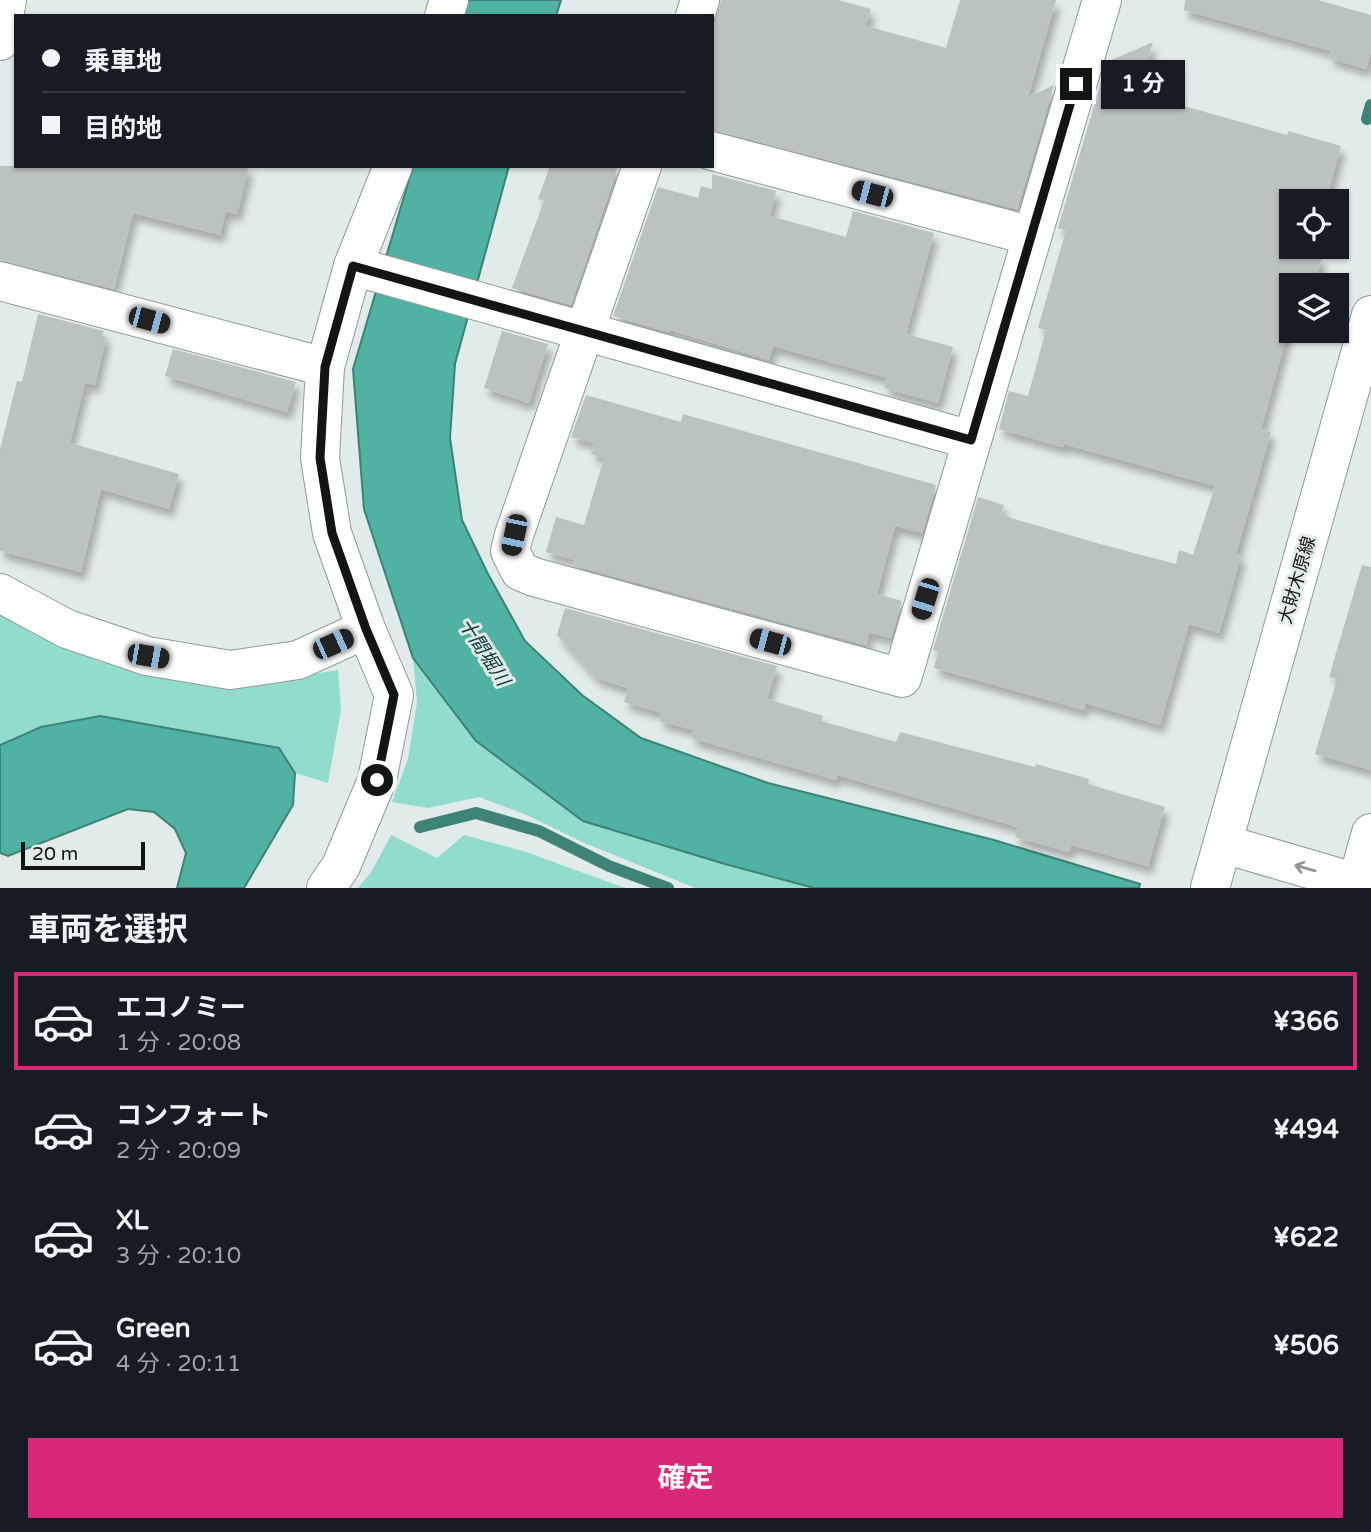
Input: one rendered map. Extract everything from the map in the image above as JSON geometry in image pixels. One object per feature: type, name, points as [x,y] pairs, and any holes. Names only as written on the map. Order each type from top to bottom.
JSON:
[{"type":"street","points":[[0,41],[7,0]]},
{"type":"street","points":[[641,168],[514,535],[510,551],[520,571],[547,581],[902,678],[1102,0]]},
{"type":"street","points":[[714,152],[1031,236]]},
{"type":"street","points":[[326,888],[341,866],[377,780],[394,695],[366,629],[332,533],[320,458],[325,367],[353,266],[392,168]]},
{"type":"street","points":[[353,266],[971,440]]},
{"type":"street","points":[[0,281],[325,367]]},
{"type":"street","name":"大財木原線","points":[[1210,888],[1371,315]]},
{"type":"street","points":[[0,593],[66,629],[148,656],[230,670],[298,660],[366,629]]},
{"type":"street","points":[[1224,844],[1364,885],[1371,833]]},
{"type":"shaded area","points":[[0,608],[99,662],[235,686],[338,670],[341,710],[328,783],[295,773],[279,748],[41,727],[0,745]]},
{"type":"shaded area","points":[[413,658],[476,741],[583,821],[814,888],[695,888],[479,797],[428,808],[392,802],[408,759],[417,702]]},
{"type":"shaded area","points":[[391,835],[437,858],[464,835],[526,852],[625,888],[358,888],[372,871]]},
{"type":"water","points":[[463,0],[561,0],[557,14],[459,14]]},
{"type":"water","name":"十間堀川","points":[[412,168],[508,168],[455,364],[450,438],[462,520],[525,641],[582,695],[641,738],[768,783],[994,840],[1140,884],[1139,888],[814,888],[583,821],[476,741],[413,658],[364,509],[353,369]]},
{"type":"water","points":[[100,716],[279,748],[295,773],[293,805],[244,888],[177,888],[186,853],[175,829],[154,812],[128,809],[8,856],[0,853],[0,745],[41,727]]},
{"type":"building","points":[[721,0],[838,0],[871,9],[866,26],[946,48],[960,0],[1056,0],[1028,97],[1054,85],[1017,209],[714,131],[714,22]]},
{"type":"building","points":[[1185,0],[1318,0],[1371,15],[1371,51],[1366,69],[1329,58],[1331,51],[1184,10]]},
{"type":"building","points":[[1153,42],[1141,83],[1176,92],[1173,103],[1287,135],[1288,131],[1341,146],[1329,189],[1279,189],[1279,259],[1321,259],[1317,273],[1279,273],[1279,343],[1285,343],[1261,429],[1271,432],[1236,554],[1241,556],[1219,633],[1189,624],[1160,725],[1085,703],[1084,710],[934,668],[938,652],[933,650],[978,497],[1004,505],[1001,515],[1176,564],[1179,550],[1193,555],[1215,486],[999,429],[1009,391],[1028,396],[1046,330],[1038,328],[1066,230],[1058,228],[1107,62]]},
{"type":"building","points":[[0,166],[248,168],[237,214],[226,211],[220,235],[133,213],[114,289],[0,260]]},
{"type":"building","points":[[549,168],[617,168],[571,305],[512,288],[544,201],[538,199]]},
{"type":"building","points":[[712,174],[776,191],[770,216],[846,237],[853,211],[934,233],[906,334],[953,347],[938,403],[884,388],[887,378],[773,346],[769,360],[613,316],[658,187],[698,198],[701,186],[712,189]]},
{"type":"building","points":[[38,314],[104,331],[102,336],[106,337],[95,385],[85,383],[70,443],[179,474],[169,509],[101,489],[81,572],[0,551],[0,450],[17,381],[22,382]]},
{"type":"building","points":[[502,331],[548,344],[529,403],[484,388]]},
{"type":"building","points":[[173,349],[296,382],[287,412],[165,376]]},
{"type":"building","points":[[586,395],[681,422],[683,414],[936,485],[922,533],[895,526],[877,594],[902,601],[891,638],[869,632],[866,645],[573,565],[575,560],[546,552],[556,517],[584,525],[604,458],[591,454],[594,443],[571,437]]},
{"type":"building","points":[[1362,565],[1371,567],[1371,770],[1315,754],[1337,679],[1329,677]]},
{"type":"building","points":[[565,608],[777,666],[767,699],[823,716],[821,721],[896,742],[900,732],[1035,767],[1036,764],[1089,779],[1088,784],[1165,807],[1148,866],[1071,845],[1069,852],[1015,837],[1018,827],[837,775],[836,780],[691,738],[694,730],[659,721],[662,713],[624,702],[628,688],[596,678],[557,635]]},
{"type":"waterway","points":[[1367,119],[1371,105]]},
{"type":"waterway","points":[[420,827],[476,813],[539,831],[609,866],[668,888]]},
{"type":"route","points":[[377,780],[394,695],[366,629],[332,533],[320,458],[325,367],[353,266],[971,440],[1076,84]]}]
